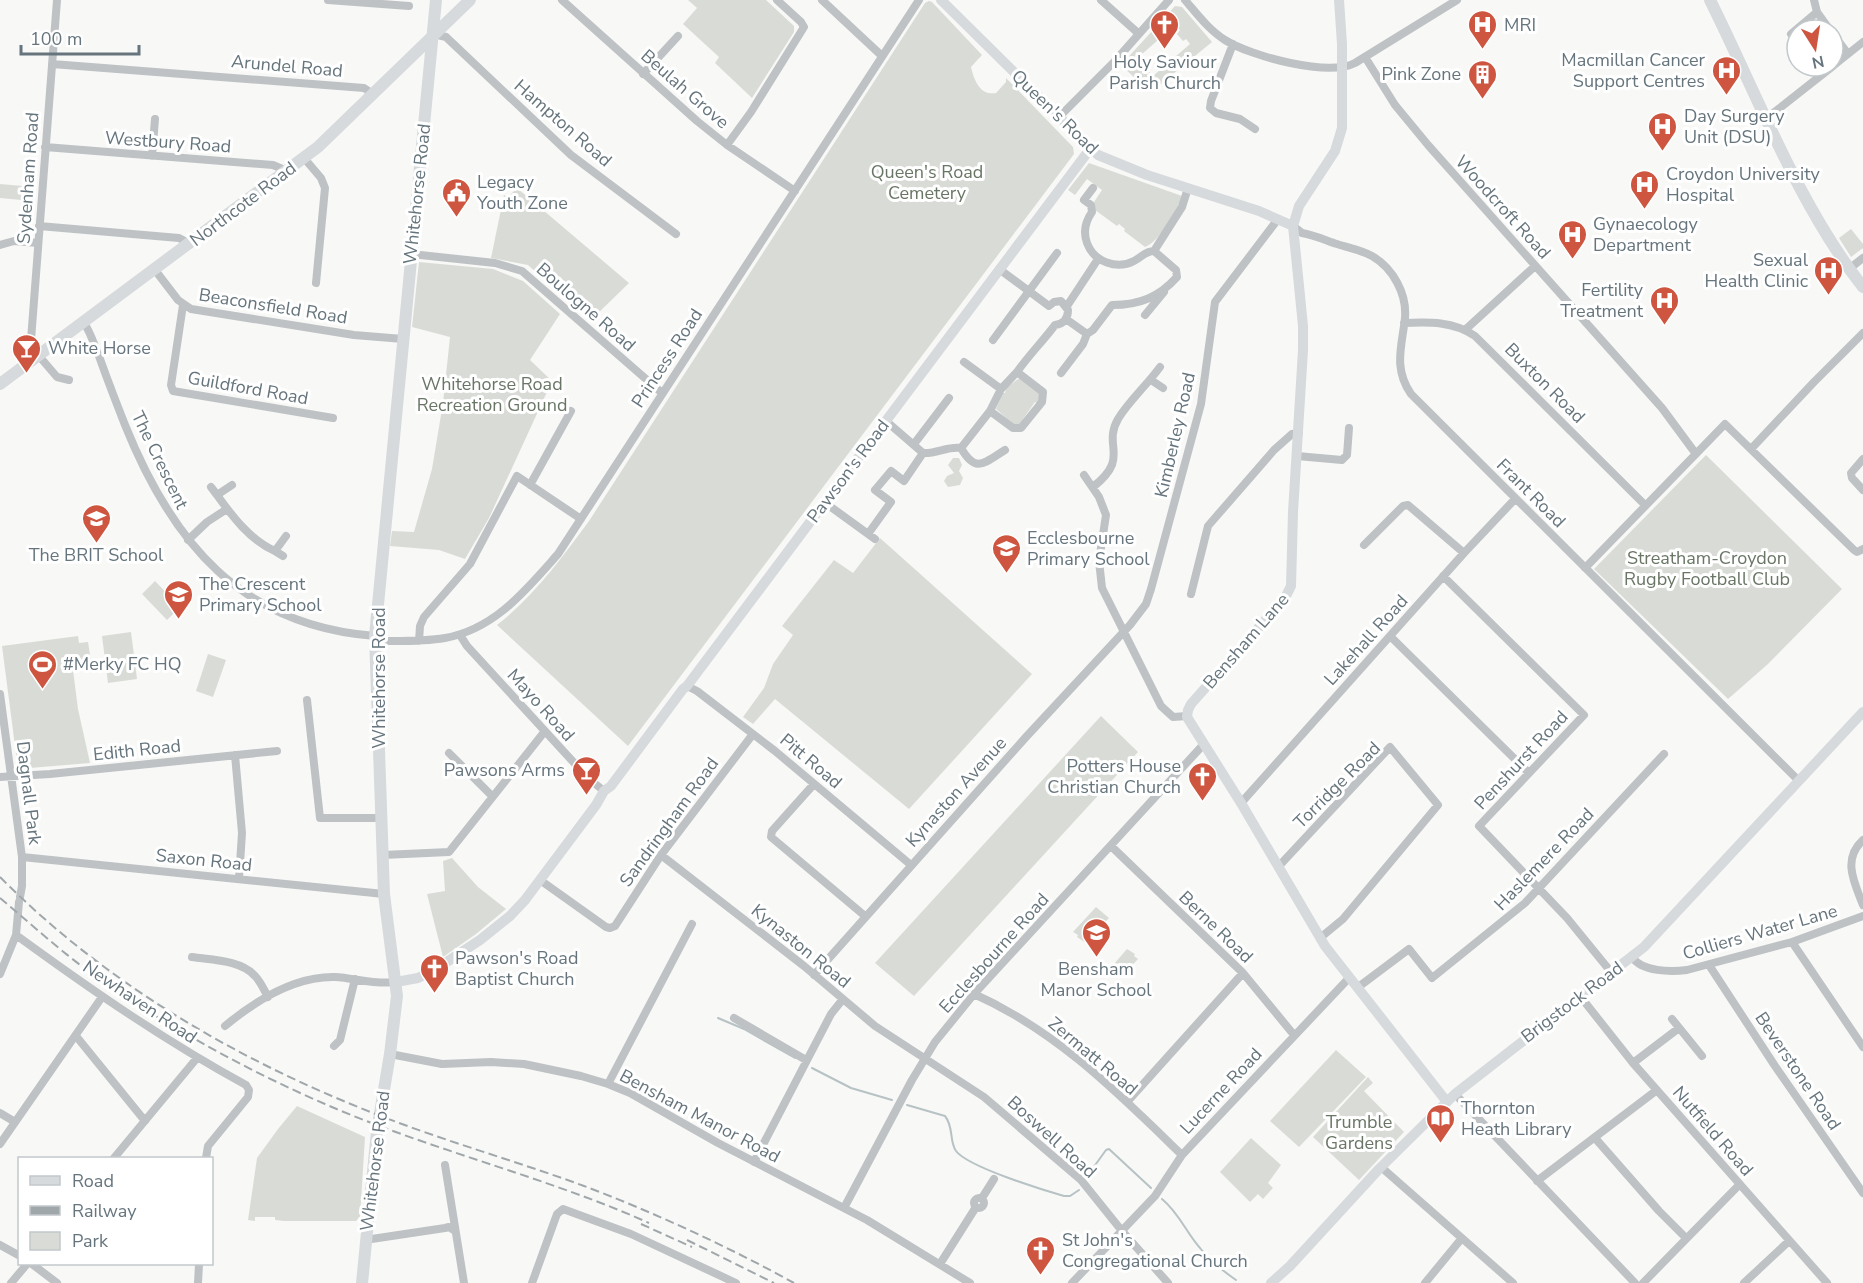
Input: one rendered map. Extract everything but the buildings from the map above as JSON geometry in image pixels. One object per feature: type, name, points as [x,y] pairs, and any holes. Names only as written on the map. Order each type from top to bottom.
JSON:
[{"type":"main road","name":"Whitehorse Road","points":[[362,1283],[377,1131],[396,1008],[396,982],[384,894],[375,638],[436,0]]},
{"type":"main road","name":"Northcote Road","points":[[0,384],[304,158],[333,134],[470,0]]},
{"type":"main road","points":[[1710,0],[1814,213],[1863,287]]},
{"type":"main road","points":[[414,54],[424,63],[431,64]]},
{"type":"street","name":"Sydenham Road","points":[[38,356],[31,340],[57,0]]},
{"type":"street","points":[[328,0],[409,6]]},
{"type":"street","name":"Beulah Grove","points":[[562,0],[643,74],[727,145],[795,191]]},
{"type":"street","points":[[727,145],[804,27],[777,0]]},
{"type":"street","points":[[822,0],[882,56]]},
{"type":"street","name":"Princess Road","points":[[375,638],[419,641],[460,635],[476,629],[509,606],[558,554],[919,0]]},
{"type":"street","name":"Queen's Road","points":[[941,0],[1090,149],[1122,165],[1293,226]]},
{"type":"street","points":[[1101,0],[1138,33]]},
{"type":"street","points":[[1058,118],[1169,0]]},
{"type":"street","points":[[1185,0],[1212,30],[1233,44],[1256,54],[1289,62],[1342,67],[1353,64],[1457,0]]},
{"type":"street","name":"Bensham Lane","points":[[1187,716],[1191,704],[1290,590],[1304,326],[1293,226],[1299,206],[1332,157],[1341,132],[1343,116],[1339,0]]},
{"type":"street","points":[[1814,0],[1821,18]]},
{"type":"street","points":[[1810,18],[1817,12]]},
{"type":"street","name":"Hampton Road","points":[[434,34],[446,37],[571,155],[676,234]]},
{"type":"street","points":[[643,74],[678,36]]},
{"type":"street","points":[[1845,56],[1863,42]]},
{"type":"street","points":[[1233,44],[1210,108],[1216,113],[1240,119],[1255,129]]},
{"type":"street","points":[[1845,50],[1848,54]]},
{"type":"street","name":"Woodcroft Road","points":[[1365,57],[1402,113],[1662,408],[1696,454]]},
{"type":"street","name":"Arundel Road","points":[[52,64],[364,88],[373,94]]},
{"type":"street","points":[[1767,118],[1818,78]]},
{"type":"street","points":[[152,156],[155,119]]},
{"type":"street","name":"Westbury Road","points":[[45,147],[273,165],[287,171]]},
{"type":"street","name":"Pawson's Road","points":[[540,880],[604,791],[611,786],[683,688],[687,686],[1090,149]]},
{"type":"street","points":[[304,158],[321,178],[325,188],[316,283]]},
{"type":"street","points":[[1093,188],[1084,200],[1091,205],[1092,212],[1086,221],[1085,232],[1089,247],[1098,259],[1108,263],[1126,264],[1154,250],[1182,207],[1188,188]]},
{"type":"street","name":"Kimberley Road","points":[[1124,633],[1144,607],[1151,589],[1201,404],[1215,302],[1278,219]]},
{"type":"street","points":[[39,226],[179,237],[190,243]]},
{"type":"street","name":"Frant Road","points":[[1293,226],[1302,233],[1367,254],[1383,265],[1402,292],[1405,309],[1400,359],[1404,380],[1409,391],[1799,781]]},
{"type":"street","points":[[0,245],[14,241],[38,243]]},
{"type":"street","points":[[1145,315],[1178,273],[1154,250]]},
{"type":"street","points":[[993,340],[1057,253]]},
{"type":"street","name":"Boulogne Road","points":[[411,254],[495,263],[522,271],[662,393]]},
{"type":"street","points":[[1849,269],[1863,258]]},
{"type":"street","points":[[961,448],[990,411],[1001,389],[1055,325],[1061,324],[1066,319],[1067,306],[1098,259]]},
{"type":"street","points":[[1465,330],[1535,266]]},
{"type":"street","points":[[999,269],[1048,306],[1061,301],[1067,306]]},
{"type":"street","name":"Beaconsfield Road","points":[[155,270],[183,305],[200,311],[354,335],[403,339]]},
{"type":"street","points":[[1061,373],[1083,344],[1087,334],[1093,330],[1112,305],[1145,300],[1165,291]]},
{"type":"street","name":"Guildford Road","points":[[183,305],[171,385],[173,391],[333,418]]},
{"type":"street","points":[[1066,319],[1087,334]]},
{"type":"street","name":"Buxton Road","points":[[1404,323],[1436,322],[1465,330],[1485,344],[1645,505]]},
{"type":"street","name":"The Crescent","points":[[84,323],[145,468],[170,516],[188,540],[223,575],[254,599],[304,621],[375,638]]},
{"type":"street","points":[[1752,449],[1863,333]]},
{"type":"street","points":[[38,356],[57,377],[69,380]]},
{"type":"street","points":[[963,362],[1001,389]]},
{"type":"street","points":[[1093,487],[1108,473],[1113,464],[1116,422],[1160,368]]},
{"type":"street","points":[[990,411],[1013,428],[1019,428],[1023,427],[1042,402],[1044,394],[1042,390],[1017,372]]},
{"type":"street","points":[[1151,380],[1163,388]]},
{"type":"street","points":[[914,444],[949,398]]},
{"type":"street","points":[[530,485],[571,411]]},
{"type":"street","points":[[886,421],[923,453],[935,453],[948,447],[961,448]]},
{"type":"street","points":[[1585,568],[1725,424],[1854,550],[1857,552],[1863,549]]},
{"type":"street","points":[[1297,456],[1342,460],[1347,455],[1349,428]]},
{"type":"street","points":[[1191,594],[1208,526],[1274,450],[1292,434],[1299,433]]},
{"type":"street","points":[[961,448],[967,459],[976,465],[1005,450]]},
{"type":"street","points":[[824,502],[871,537],[891,502],[876,490],[891,471],[904,481],[923,453]]},
{"type":"street","points":[[1863,459],[1852,471],[1851,476],[1863,490]]},
{"type":"street","points":[[1084,475],[1093,487],[1107,515],[1099,556],[1100,583],[1163,708],[1173,717],[1187,716],[1279,866],[1320,938],[1348,978],[1451,1098],[1537,1181],[1635,1283]]},
{"type":"street","points":[[419,641],[420,626],[424,617],[470,564],[517,476],[581,519]]},
{"type":"street","points":[[217,495],[232,485]]},
{"type":"street","points":[[211,487],[227,509],[259,542],[283,556]]},
{"type":"street","name":"Lakehall Road","points":[[1241,803],[1443,576],[1515,499]]},
{"type":"street","points":[[1364,545],[1403,506],[1408,505],[1464,553]]},
{"type":"street","points":[[188,540],[207,522],[227,509]]},
{"type":"street","points":[[275,551],[286,536]]},
{"type":"street","name":"Penshurst Road","points":[[1443,576],[1584,715],[1479,826],[1567,918],[1611,972]]},
{"type":"street","name":"Kynaston Avenue","points":[[814,975],[911,865],[1124,633]]},
{"type":"street","name":"Mayo Road","points":[[460,635],[467,646],[588,778],[604,791]]},
{"type":"street","points":[[1390,636],[1529,773]]},
{"type":"street","name":"Pitt Road","points":[[687,686],[753,734],[911,865]]},
{"type":"street","name":"Dagnall Park","points":[[0,694],[22,857],[22,886],[16,936],[0,974]]},
{"type":"street","points":[[307,700],[320,819],[382,818]]},
{"type":"street","name":"Brigstock Road","points":[[1271,1283],[1290,1266],[1381,1167],[1451,1098],[1632,957],[1661,929],[1863,712]]},
{"type":"street","points":[[383,855],[449,852],[545,731]]},
{"type":"street","name":"Sandringham Road","points":[[540,880],[588,915],[610,928],[615,926],[661,855],[753,734]]},
{"type":"street","name":"Ecclesbourne Road","points":[[844,1208],[935,1042],[975,994],[1203,745]]},
{"type":"street","name":"Torridge Road","points":[[1279,866],[1390,747],[1438,805],[1343,919],[1320,938]]},
{"type":"street","name":"Edith Road","points":[[0,777],[276,751]]},
{"type":"street","name":"Haslemere Road","points":[[1357,988],[1408,949],[1432,978],[1503,923],[1539,889],[1541,884],[1664,754]]},
{"type":"street","points":[[235,756],[242,833],[239,879]]},
{"type":"street","points":[[455,756],[492,796]]},
{"type":"street","points":[[814,784],[772,831],[771,837],[866,916]]},
{"type":"street","points":[[1863,840],[1855,848],[1850,866],[1863,905]]},
{"type":"street","name":"Berne Road","points":[[1111,846],[1243,973],[1294,1035]]},
{"type":"street","name":"Kynaston Road","points":[[661,855],[884,1033],[924,1059]]},
{"type":"street","name":"Saxon Road","points":[[22,857],[384,894]]},
{"type":"street","points":[[225,1026],[268,997],[309,979],[334,977],[385,983],[418,978],[472,946],[510,916],[540,880]]},
{"type":"street","name":"Colliers Water Lane","points":[[1632,957],[1635,962],[1642,965],[1676,972],[1792,942],[1863,916]]},
{"type":"street","points":[[608,1083],[692,924]]},
{"type":"street","name":"Newhaven Road","points":[[16,936],[102,998],[196,1058],[246,1086],[249,1090],[248,1097],[208,1146],[206,1157]]},
{"type":"street","points":[[1792,942],[1863,1047]]},
{"type":"street","points":[[192,957],[230,962],[247,969],[257,978],[268,997]]},
{"type":"street","name":"Beverstone Road","points":[[1710,965],[1863,1193]]},
{"type":"street","points":[[1127,1102],[1243,973]]},
{"type":"street","name":"Lucerne Road","points":[[1072,1283],[1155,1196],[1182,1155],[1348,978]]},
{"type":"street","points":[[334,1046],[340,1040],[355,979]]},
{"type":"street","name":"Zermatt Road","points":[[975,994],[1034,1026],[1095,1072],[1182,1155]]},
{"type":"street","name":"Nutfield Road","points":[[1580,996],[1633,1063],[1827,1283]]},
{"type":"street","points":[[0,1144],[102,998]]},
{"type":"street","points":[[754,1162],[831,1014],[843,999]]},
{"type":"street","points":[[734,1018],[806,1060]]},
{"type":"street","points":[[1672,1019],[1702,1056]]},
{"type":"street","points":[[1633,1063],[1679,1028]]},
{"type":"street","points":[[76,1036],[145,1121]]},
{"type":"street","name":"Bensham Manor Road","points":[[390,1054],[442,1064],[491,1062],[524,1064],[608,1083],[885,1230],[970,1283]]},
{"type":"street","points":[[115,1157],[196,1058]]},
{"type":"street","name":"Boswell Road","points":[[924,1059],[984,1097],[1081,1180],[1168,1283]]},
{"type":"street","points":[[1537,1181],[1657,1090]]},
{"type":"street","points":[[0,1113],[15,1122]]},
{"type":"street","points":[[1595,1138],[1686,1238]]},
{"type":"street","points":[[445,1166],[464,1283]]},
{"type":"street","points":[[1381,1167],[1513,1283]]},
{"type":"street","points":[[940,1264],[976,1207],[974,1200],[982,1198],[994,1179]]},
{"type":"street","points":[[1643,1283],[1740,1184]]},
{"type":"street","points":[[532,1283],[557,1214],[561,1210],[567,1210],[631,1234],[736,1283]]},
{"type":"street","points":[[365,1240],[449,1227],[455,1231]]},
{"type":"street","points":[[1425,1283],[1462,1238]]},
{"type":"street","points":[[1744,1283],[1789,1241]]},
{"type":"street","points":[[0,1245],[18,1255]]},
{"type":"street","points":[[11,1283],[25,1265]]},
{"type":"street","points":[[34,1265],[57,1283]]},
{"type":"street","points":[[198,1283],[199,1265]]},
{"type":"green space","points":[[688,0],[766,0],[794,26],[794,32],[752,98],[715,63],[719,57],[683,24],[697,8]]},
{"type":"green space","name":"Queen's Road Cemetery","points":[[929,1],[982,55],[971,67],[976,82],[982,90],[996,93],[1006,82],[1006,78],[1073,147],[1074,154],[628,746],[497,625],[535,589],[589,521],[925,3]]},
{"type":"green space","points":[[1175,6],[1182,7],[1212,42],[1156,88],[1137,80],[1121,65]],"holes":[[[1175,25],[1180,30],[1177,34],[1183,41],[1186,39],[1190,44],[1153,76],[1141,63],[1144,60],[1141,55]]]},
{"type":"green space","points":[[1089,163],[1182,196],[1167,225],[1150,244],[1145,247],[1124,231],[1125,229],[1119,224],[1117,226],[1095,210],[1094,202],[1102,190],[1087,179],[1075,195],[1068,190]]},
{"type":"green space","points":[[0,184],[34,187],[32,201],[0,198]]},
{"type":"green space","points":[[517,188],[629,283],[590,321],[528,265],[491,258],[504,195],[508,197]]},
{"type":"green space","points":[[1851,229],[1863,244],[1863,248],[1851,257],[1839,238]]},
{"type":"green space","name":"Whitehorse Road Recreation Ground","points":[[419,262],[493,269],[523,281],[560,314],[530,360],[552,381],[489,518],[465,559],[439,550],[390,546],[392,531],[414,532],[432,469],[443,403],[450,337],[412,327]]},
{"type":"green space","points":[[1018,379],[1042,394],[1038,404],[1035,402],[1023,419],[1023,423],[1015,426],[996,409],[1006,388]]},
{"type":"green space","name":"Streatham-Croydon Rugby Football Club","points":[[1706,455],[1842,589],[1768,664],[1728,699],[1594,569]]},
{"type":"green space","points":[[953,458],[959,458],[962,465],[959,471],[963,478],[960,485],[948,487],[944,481],[947,476],[954,473],[948,465]]},
{"type":"green space","points":[[880,538],[1032,674],[909,809],[775,699],[753,724],[743,717],[764,688],[773,664],[793,635],[782,626],[834,560],[853,573]]},
{"type":"green space","points":[[155,581],[180,607],[167,620],[142,594]]},
{"type":"green space","points":[[131,632],[137,679],[108,683],[102,636]]},
{"type":"green space","name":"#Merky FC HQ","points":[[78,636],[79,643],[88,642],[92,667],[73,670],[78,709],[90,763],[18,769],[2,646]]},
{"type":"green space","points":[[208,654],[226,660],[213,697],[196,691]]},
{"type":"green space","points":[[1101,716],[1138,752],[914,996],[875,963]]},
{"type":"green space","points":[[452,858],[478,887],[506,909],[443,957],[427,894],[445,891],[443,861]]},
{"type":"green space","points":[[1096,907],[1109,918],[1086,943],[1073,932]]},
{"type":"green space","points":[[1127,949],[1138,959],[1125,973],[1116,968],[1114,964]]},
{"type":"green space","points":[[1336,1050],[1366,1077],[1299,1147],[1270,1121]]},
{"type":"green space","name":"Trumble Gardens","points":[[1368,1077],[1373,1083],[1364,1091],[1404,1132],[1359,1180],[1313,1137]]},
{"type":"green space","points":[[297,1106],[365,1137],[360,1217],[356,1221],[284,1221],[275,1220],[275,1217],[255,1217],[255,1221],[248,1220],[257,1158]]},
{"type":"green space","name":"Trumble Gardens","points":[[1251,1138],[1281,1165],[1268,1183],[1273,1188],[1263,1199],[1258,1194],[1250,1202],[1220,1172]]},
{"type":"waterway","points":[[718,1018],[744,1029],[795,1058]]},
{"type":"waterway","points":[[812,1068],[851,1088],[892,1100]]},
{"type":"waterway","points":[[907,1105],[945,1116],[950,1125],[956,1151],[975,1164],[1064,1196],[1070,1196],[1079,1190]]},
{"type":"waterway","points":[[1088,1175],[1109,1149],[1151,1188]]},
{"type":"waterway","points":[[1162,1199],[1173,1210],[1204,1253],[1236,1280]]},
{"type":"railway","points":[[0,877],[86,953],[132,987],[230,1047],[333,1097],[386,1118],[610,1196],[717,1243],[794,1283]]},
{"type":"railway","points":[[0,898],[68,955],[118,992],[175,1027],[265,1076],[365,1120],[569,1191],[649,1223]]},
{"type":"railway","points":[[641,1224],[692,1247]]},
{"type":"railway","points":[[687,1240],[774,1283]]},
{"type":"place","name":"Holy Saviour Parish Church","points":[[1165,50]]},
{"type":"place","name":"MRI","points":[[1483,50]]},
{"type":"place","name":"Macmillan Cancer Support Centres","points":[[1726,96]]},
{"type":"place","name":"Pink Zone","points":[[1482,100]]},
{"type":"place","name":"Day Surgery Unit (DSU)","points":[[1663,152]]},
{"type":"place","name":"Croydon University Hospital","points":[[1645,210]]},
{"type":"place","name":"Legacy Youth Zone","points":[[456,218]]},
{"type":"place","name":"Gynaecology Department","points":[[1572,260]]},
{"type":"place","name":"Sexual Health Clinic","points":[[1829,296]]},
{"type":"place","name":"Fertility Treatment","points":[[1664,326]]},
{"type":"place","name":"White Horse","points":[[27,374]]},
{"type":"place","name":"The BRIT School","points":[[96,544]]},
{"type":"place","name":"Ecclesbourne Primary School","points":[[1006,574]]},
{"type":"place","name":"The Crescent Primary School","points":[[178,620]]},
{"type":"place","name":"#Merky FC HQ","points":[[42,690]]},
{"type":"place","name":"Pawsons Arms","points":[[586,796]]},
{"type":"place","name":"Potters House Christian Church","points":[[1202,802]]},
{"type":"place","name":"Bensham Manor School","points":[[1096,958]]},
{"type":"place","name":"Pawson's Road Baptist Church","points":[[434,994]]},
{"type":"place","name":"Thornton Heath Library","points":[[1440,1144]]},
{"type":"place","name":"St John's Congregational Church","points":[[1041,1276]]}]
